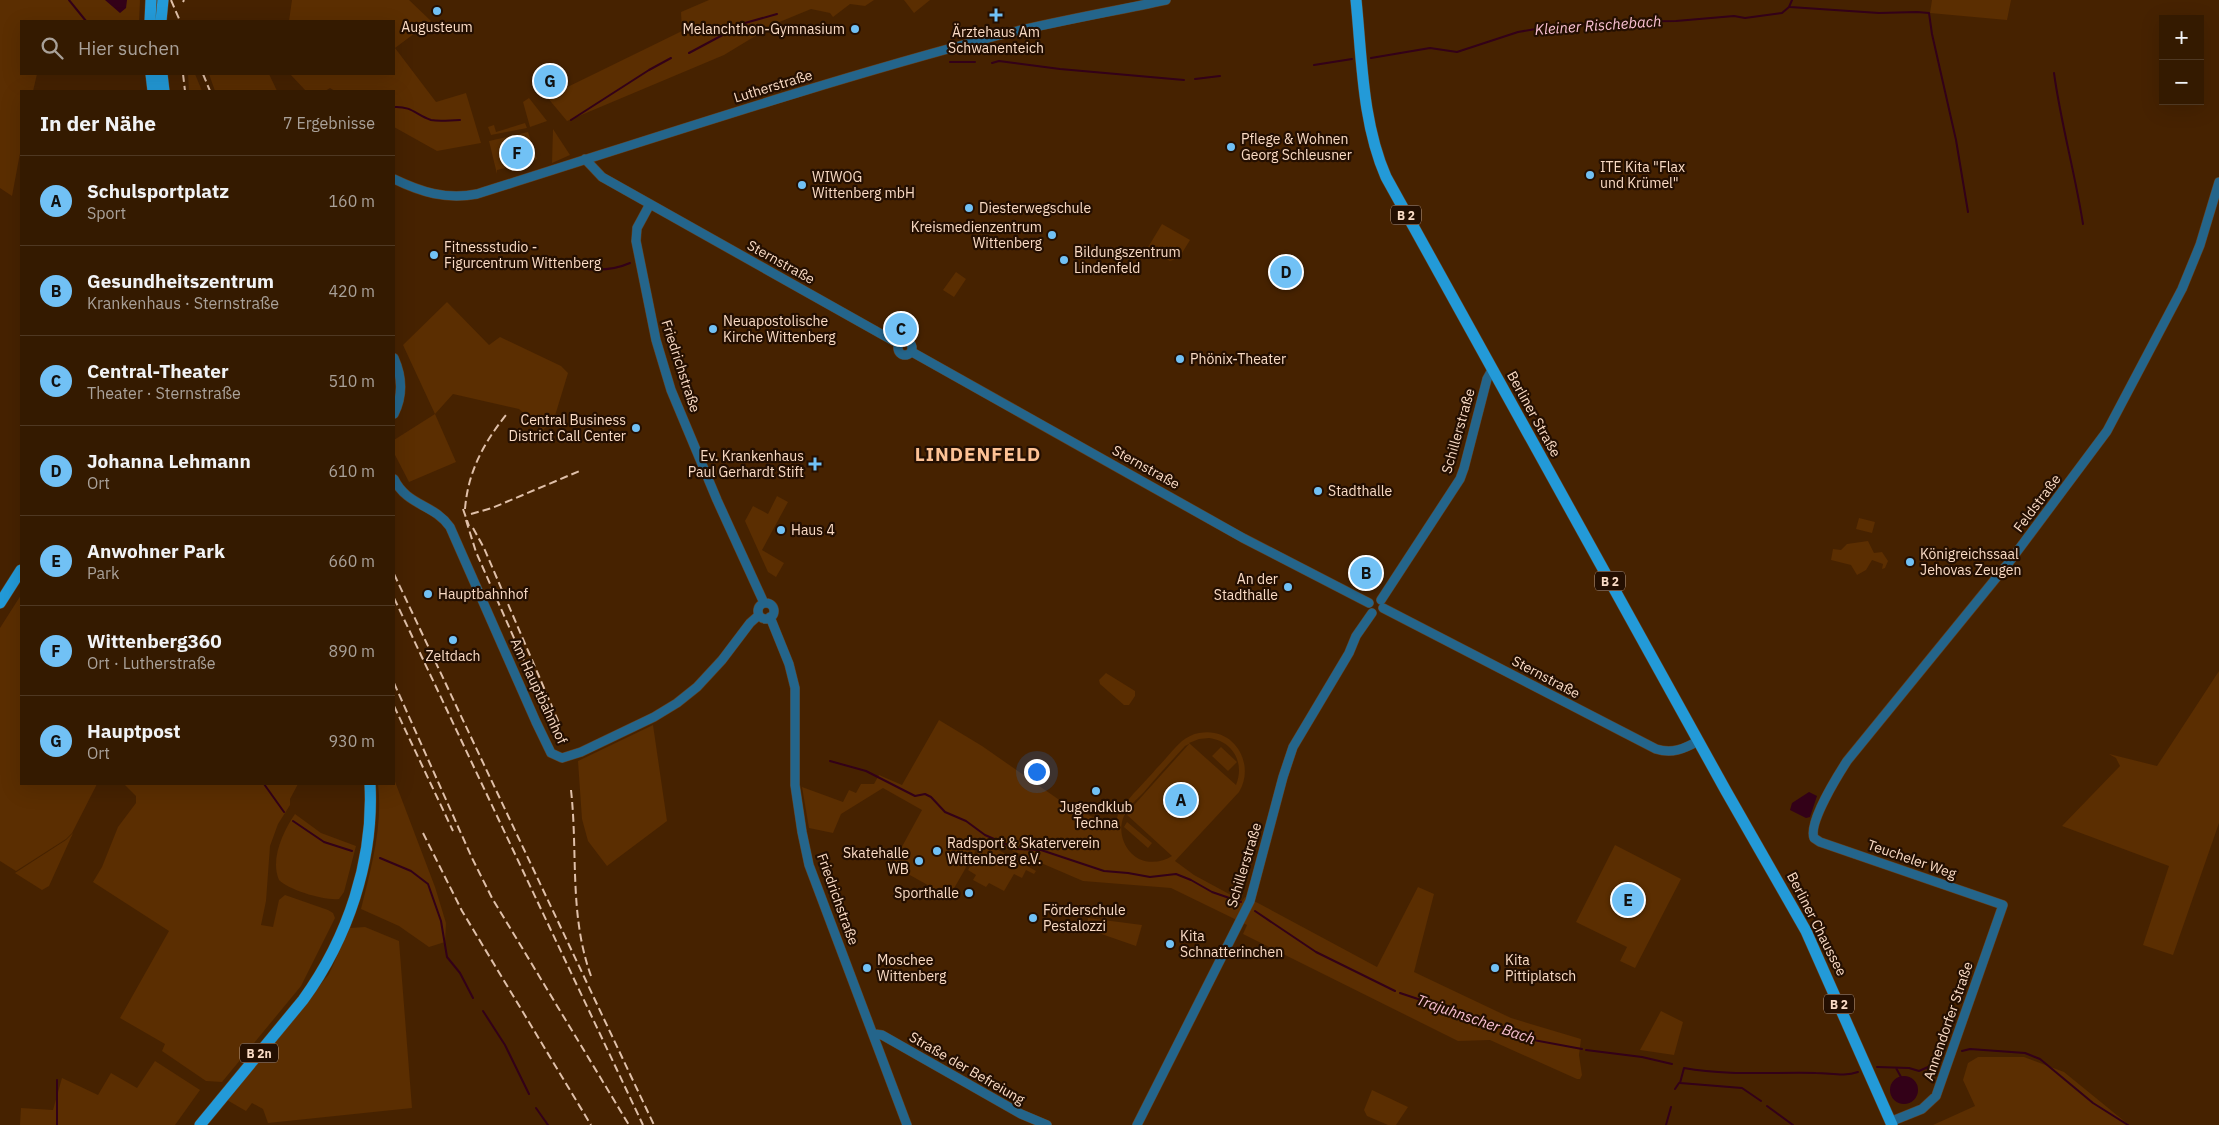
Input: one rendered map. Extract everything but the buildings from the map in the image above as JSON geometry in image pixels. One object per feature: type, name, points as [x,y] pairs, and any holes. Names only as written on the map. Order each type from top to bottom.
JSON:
[{"type":"main road","points":[[150,20],[151,0]]},
{"type":"main road","points":[[161,20],[163,0]]},
{"type":"main road","name":"Berliner Straße","points":[[1356,0],[1367,114],[1379,160],[1400,204],[1744,823]]},
{"type":"main road","points":[[151,75],[152,90]]},
{"type":"main road","points":[[162,75],[164,90]]},
{"type":"main road","points":[[0,603],[20,572]]},
{"type":"main road","name":"B 2n","points":[[200,1125],[303,1000],[316,981],[336,944],[353,903],[364,864],[371,816],[370,785]]},
{"type":"main road","name":"Berliner Chaussee","points":[[1744,823],[1808,934],[1891,1124]]},
{"type":"street","name":"Lutherstraße","points":[[395,179],[431,194],[462,196],[921,57],[1013,32],[1166,0]]},
{"type":"street","points":[[585,159],[602,177],[650,204]]},
{"type":"street","name":"Feldstraße","points":[[1813,836],[1813,830],[1828,796],[1847,761],[2010,561],[2107,431],[2182,289],[2199,249],[2219,182]]},
{"type":"street","name":"Sternstraße","points":[[650,204],[899,344],[898,350],[902,355],[912,352],[1258,546],[1369,603]]},
{"type":"street","name":"Friedrichstraße","points":[[650,204],[637,228],[636,241],[659,353],[683,419],[764,603],[774,607],[774,613],[770,617],[789,664],[795,688],[795,776],[800,823],[809,865],[875,1034],[908,1125]]},
{"type":"street","points":[[395,361],[399,372],[401,390],[395,411]]},
{"type":"street","name":"Schillerstraße","points":[[1382,604],[1460,480],[1487,379],[1492,370]]},
{"type":"street","name":"Am Hauptbahnhof","points":[[395,481],[404,495],[439,515],[454,532],[540,731],[551,753],[558,758],[566,758],[581,752],[654,717],[678,703],[712,672],[759,614]]},
{"type":"street","points":[[1374,598],[1382,604],[1378,613],[1372,612],[1368,608],[1369,603],[1374,598]]},
{"type":"street","points":[[764,603],[759,608],[759,614],[764,618],[770,617]]},
{"type":"street","name":"Sternstraße","points":[[1382,604],[1656,749],[1672,752],[1686,748],[1698,741]]},
{"type":"street","name":"Schillerstraße","points":[[1137,1125],[1250,901],[1283,777],[1293,748],[1356,636],[1372,612]]},
{"type":"street","name":"Teucheler Weg","points":[[1813,836],[1820,842],[2003,905]]},
{"type":"street","name":"Annendorfer Straße","points":[[1891,1124],[1922,1108],[1936,1096],[2003,905]]},
{"type":"street","name":"Straße der Befreiung","points":[[875,1034],[882,1035],[1021,1114],[1047,1125]]},
{"type":"shaded area","points":[[0,0],[140,0],[139,20],[20,20],[20,75],[37,75],[33,90],[20,90],[20,153],[12,196],[0,188]]},
{"type":"shaded area","points":[[105,0],[127,0],[126,8],[120,13]]},
{"type":"shaded area","points":[[292,0],[409,0],[431,21],[395,48],[395,20],[289,20]]},
{"type":"shaded area","points":[[709,0],[874,0],[865,6],[850,4],[833,17],[830,13],[811,9],[777,23],[724,55],[567,121],[547,97],[682,31],[681,12]]},
{"type":"shaded area","points":[[904,0],[930,0],[914,13]]},
{"type":"shaded area","points":[[1932,0],[2011,0],[2007,20],[1930,13]]},
{"type":"shaded area","points":[[395,48],[436,102],[466,93],[481,143],[437,151],[395,128],[395,90],[333,90],[330,88],[327,90],[305,90],[291,75],[395,75]]},
{"type":"shaded area","points":[[188,75],[195,75],[202,90],[189,90]]},
{"type":"shaded area","points":[[209,75],[269,75],[277,90],[215,90]]},
{"type":"shaded area","points":[[529,98],[547,121],[530,127],[523,102]]},
{"type":"shaded area","points":[[525,123],[527,128],[491,135],[488,127],[494,125],[496,132]]},
{"type":"shaded area","points":[[553,129],[570,155],[552,163]]},
{"type":"shaded area","points":[[528,132],[537,159],[527,162],[530,153],[528,146],[522,141],[512,140],[505,147],[504,154],[507,161],[515,166],[497,170],[497,174],[489,141]]},
{"type":"shaded area","points":[[1162,224],[1190,240],[1179,258],[1170,261],[1147,249]]},
{"type":"shaded area","points":[[956,272],[966,279],[954,297],[943,290]]},
{"type":"shaded area","points":[[447,302],[489,345],[500,337],[561,366],[568,373],[554,419],[543,430],[519,409],[453,394],[435,414],[403,345]]},
{"type":"shaded area","points":[[435,414],[456,462],[409,482],[395,455],[395,439]]},
{"type":"shaded area","points":[[777,496],[788,502],[762,550],[784,563],[776,577],[768,572],[745,521],[753,506],[768,514]]},
{"type":"shaded area","points":[[1859,518],[1875,522],[1872,533],[1856,529]]},
{"type":"shaded area","points":[[1868,541],[1874,553],[1882,552],[1888,561],[1885,568],[1882,569],[1883,564],[1872,560],[1866,570],[1857,575],[1851,565],[1831,560],[1833,549],[1841,550],[1847,544]]},
{"type":"shaded area","points":[[20,597],[20,785],[96,785],[72,833],[66,839],[16,871],[0,861],[0,628]]},
{"type":"shaded area","points":[[2219,671],[2219,823],[2173,955],[2143,945],[2169,866],[2062,826],[2120,766],[2116,758],[2109,754],[2157,766]]},
{"type":"shaded area","points":[[1106,673],[1135,691],[1135,696],[1129,705],[1124,705],[1100,684],[1099,680]]},
{"type":"shaded area","points":[[939,720],[982,746],[1068,806],[1115,827],[1121,809],[1182,741],[1199,733],[1211,732],[1222,735],[1232,741],[1243,759],[1244,781],[1239,792],[1175,861],[1194,875],[1242,901],[1245,897],[1258,903],[1377,967],[1418,887],[1434,894],[1414,972],[1511,1018],[1581,1039],[1579,1055],[1582,1075],[1580,1079],[1577,1079],[1490,1040],[1458,1041],[1243,934],[1247,925],[1171,888],[1083,881],[983,838],[949,897],[892,865],[922,810],[883,788],[841,814],[833,833],[809,828],[802,787],[843,802],[849,790],[856,793],[861,784],[874,784],[879,775],[902,785]],"holes":[[[1209,738],[1225,744],[1235,754],[1239,769],[1236,785],[1189,743]],[[1189,744],[1126,814],[1172,856],[1156,862],[1139,859],[1129,851],[1123,840],[1121,828],[1124,816],[1133,803],[1185,746]]]},
{"type":"shaded area","points":[[653,725],[667,821],[607,866],[588,841],[582,819],[578,761]]},
{"type":"shaded area","points":[[1221,747],[1237,762],[1228,771],[1212,756]]},
{"type":"shaded area","points":[[395,782],[435,887],[446,923],[445,942],[429,947],[399,926],[361,909],[372,863],[379,816],[378,785],[395,785]]},
{"type":"shaded area","points":[[125,785],[297,785],[290,799],[290,805],[278,824],[270,846],[266,901],[261,925],[273,927],[279,900],[285,895],[328,910],[333,913],[335,918],[301,986],[222,1082],[206,1081],[162,1051],[165,1044],[120,1018],[169,931],[93,882],[102,867],[118,827],[136,803],[136,796]]},
{"type":"shaded area","points":[[1809,792],[1817,796],[1810,817],[1806,818],[1790,810],[1792,803]]},
{"type":"shaded area","points":[[295,814],[321,833],[356,846],[344,892],[339,899],[308,894],[279,880],[276,864],[279,846]]},
{"type":"shaded area","points":[[1127,822],[1152,843],[1148,848],[1124,827]]},
{"type":"shaded area","points":[[73,833],[49,886],[42,890],[15,873],[66,840]]},
{"type":"shaded area","points":[[984,842],[1036,871],[1034,874],[1026,870],[1022,878],[1014,874],[1004,891],[989,883],[986,887],[973,880],[976,875],[968,870]]},
{"type":"shaded area","points":[[1615,845],[1681,879],[1635,968],[1620,961],[1627,947],[1576,922]]},
{"type":"shaded area","points":[[1088,918],[1142,925],[1136,946],[1087,929]]},
{"type":"shaded area","points":[[365,927],[399,941],[412,1108],[268,1123],[263,1109],[252,1103],[246,1111],[227,1100],[329,974],[350,928]]},
{"type":"shaded area","points":[[1661,1011],[1683,1022],[1674,1055],[1640,1050]]},
{"type":"shaded area","points":[[1978,1057],[2024,1057],[2064,1072],[2129,1125],[1933,1125],[1975,1106],[1963,1080],[1968,1063]]},
{"type":"shaded area","points":[[155,1061],[200,1090],[175,1125],[20,1125],[21,1108],[53,1110],[62,1078],[98,1095],[111,1073],[137,1088]]},
{"type":"shaded area","points":[[1904,1076],[1914,1080],[1918,1090],[1914,1100],[1904,1104],[1894,1100],[1890,1090],[1894,1080]]},
{"type":"shaded area","points":[[1372,1090],[1408,1107],[1396,1125],[1388,1125],[1367,1116],[1364,1110]]},
{"type":"waterway","points":[[69,0],[85,20]]},
{"type":"waterway","name":"Kleiner Rischebach","points":[[1371,58],[1430,48],[1457,52],[1518,32],[1559,25],[1581,25],[1593,22],[1676,21],[1734,16],[1745,18],[1782,13],[1789,7],[1792,0]]},
{"type":"waterway","points":[[1790,7],[1879,13],[1929,13],[1956,140],[1968,212]]},
{"type":"waterway","points":[[689,53],[745,23],[777,14]]},
{"type":"waterway","points":[[571,120],[671,58]]},
{"type":"waterway","name":"Kleiner Rischebach","points":[[1314,65],[1352,59]]},
{"type":"waterway","name":"Kleiner Rischebach","points":[[992,63],[999,61],[1060,69],[1184,80]]},
{"type":"waterway","name":"Kleiner Rischebach","points":[[950,62],[975,62]]},
{"type":"waterway","points":[[2054,73],[2083,224]]},
{"type":"waterway","name":"Kleiner Rischebach","points":[[1195,79],[1220,76]]},
{"type":"waterway","points":[[395,107],[410,109],[431,120],[460,120]]},
{"type":"waterway","points":[[580,268],[605,269],[630,263]]},
{"type":"waterway","name":"Trajuhnscher Bach","points":[[830,761],[866,771],[915,796],[925,794],[931,797],[945,812],[966,821],[985,835],[1017,849],[1041,850],[1104,871],[1150,877],[1176,874],[1212,892],[1241,902]]},
{"type":"waterway","points":[[265,785],[284,812]]},
{"type":"waterway","points":[[293,821],[324,842],[352,851]]},
{"type":"waterway","points":[[380,858],[411,871],[428,884],[441,921],[447,957],[460,973],[473,998]]},
{"type":"waterway","name":"Trajuhnscher Bach","points":[[1255,911],[1316,952],[1395,991]]},
{"type":"waterway","name":"Trajuhnscher Bach","points":[[1400,993],[1502,1027],[1523,1038],[1582,1049]]},
{"type":"waterway","points":[[483,1011],[505,1045],[529,1094]]},
{"type":"waterway","name":"Trajuhnscher Bach","points":[[1962,1051],[1970,1049],[2025,1053],[2040,1059],[2093,1103],[2128,1125]]},
{"type":"waterway","name":"Trajuhnscher Bach","points":[[1586,1050],[1642,1057],[1672,1064]]},
{"type":"waterway","name":"Trajuhnscher Bach","points":[[1877,1067],[1909,1068],[1919,1071],[1937,1063]]},
{"type":"waterway","name":"Trajuhnscher Bach","points":[[1761,1101],[1742,1088],[1680,1083],[1684,1068],[1734,1073],[1816,1073],[1843,1075],[1858,1072]]},
{"type":"waterway","points":[[1896,1068],[1901,1077]]},
{"type":"waterway","points":[[57,1080],[57,1125]]},
{"type":"waterway","points":[[1675,1089],[1679,1083]]},
{"type":"waterway","points":[[1767,1106],[1793,1125]]},
{"type":"waterway","points":[[1666,1125],[1671,1107]]},
{"type":"waterway","points":[[536,1108],[548,1125]]},
{"type":"railway","points":[[171,0],[180,20]]},
{"type":"railway","points":[[183,75],[185,90]]},
{"type":"railway","points":[[203,75],[210,90]]},
{"type":"railway","points":[[465,509],[469,483],[478,459],[490,437],[506,415]]},
{"type":"railway","points":[[471,514],[492,508],[582,470]]},
{"type":"railway","points":[[463,509],[469,526]]},
{"type":"railway","points":[[466,520],[476,552],[555,731]]},
{"type":"railway","points":[[473,528],[484,548],[559,723]]},
{"type":"railway","points":[[395,576],[654,1125]]},
{"type":"railway","points":[[395,600],[643,1125]]},
{"type":"railway","points":[[395,685],[472,858],[492,898],[629,1125]]},
{"type":"railway","points":[[395,708],[453,831]]},
{"type":"railway","points":[[571,790],[577,907],[584,953],[591,976]]},
{"type":"railway","points":[[423,833],[462,911],[591,1125]]},
{"type":"place","name":"Augusteum","points":[[437,11]]},
{"type":"place","name":"Ärztehaus Am Schwanenteich","points":[[996,15]]},
{"type":"place","name":"Melanchthon-Gymnasium","points":[[855,29]]},
{"type":"place","name":"Hauptpost","points":[[550,81]]},
{"type":"place","name":"Pflege & Wohnen Georg Schleusner","points":[[1231,147]]},
{"type":"place","name":"Wittenberg360","points":[[517,153]]},
{"type":"place","name":"ITE Kita \"Flax und Krümel\"","points":[[1590,175]]},
{"type":"place","name":"WIWOG Wittenberg mbH","points":[[802,185]]},
{"type":"place","name":"Diesterwegschule","points":[[969,208]]},
{"type":"place","name":"Kreismedienzentrum Wittenberg","points":[[1052,235]]},
{"type":"place","name":"Fitnessstudio - Figurcentrum Wittenberg","points":[[434,255]]},
{"type":"place","name":"Bildungszentrum Lindenfeld","points":[[1064,260]]},
{"type":"place","name":"Johanna Lehmann","points":[[1286,272]]},
{"type":"place","name":"Neuapostolische Kirche Wittenberg","points":[[713,329]]},
{"type":"place","name":"Central-Theater","points":[[901,329]]},
{"type":"place","name":"Phönix-Theater","points":[[1180,359]]},
{"type":"place","name":"Central Business District Call Center","points":[[636,428]]},
{"type":"place","name":"Ev. Krankenhaus Paul Gerhardt Stift","points":[[815,464]]},
{"type":"place","name":"Stadthalle","points":[[1318,491]]},
{"type":"place","name":"Haus 4","points":[[781,530]]},
{"type":"place","name":"Königreichssaal Jehovas Zeugen","points":[[1910,562]]},
{"type":"place","name":"Gesundheitszentrum","points":[[1366,573]]},
{"type":"place","name":"An der Stadthalle","points":[[1288,587]]},
{"type":"place","name":"Hauptbahnhof","points":[[428,594]]},
{"type":"place","name":"Zeltdach","points":[[453,640]]},
{"type":"place","name":"Jugendklub Techna","points":[[1096,791]]},
{"type":"place","name":"Schulsportplatz","points":[[1181,800]]},
{"type":"place","name":"Radsport & Skaterverein Wittenberg e.V.","points":[[937,851]]},
{"type":"place","name":"Skatehalle WB","points":[[919,861]]},
{"type":"place","name":"Sporthalle","points":[[969,893]]},
{"type":"place","name":"Anwohner Park","points":[[1628,900]]},
{"type":"place","name":"Förderschule Pestalozzi","points":[[1033,918]]},
{"type":"place","name":"Kita Schnatterinchen","points":[[1170,944]]},
{"type":"place","name":"Moschee Wittenberg","points":[[867,968]]},
{"type":"place","name":"Kita Pittiplatsch","points":[[1495,968]]},
{"type":"district","name":"LINDENFELD","points":[[978,454]]}]
